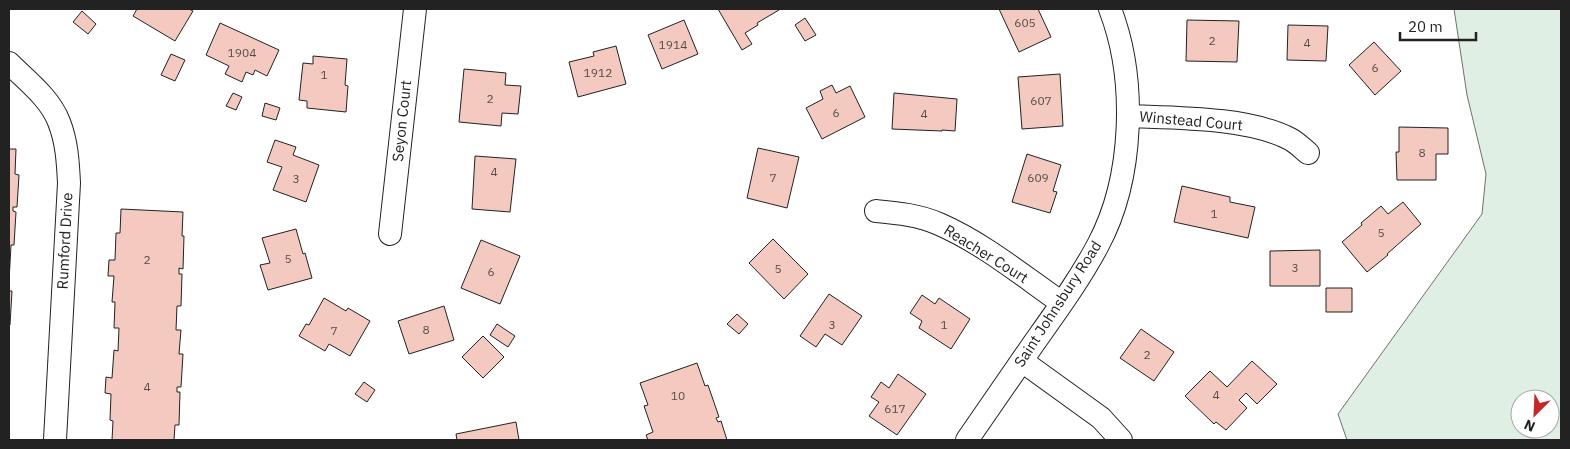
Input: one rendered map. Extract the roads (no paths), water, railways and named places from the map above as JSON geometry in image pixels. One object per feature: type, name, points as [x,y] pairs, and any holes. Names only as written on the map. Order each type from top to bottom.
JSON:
[{"type":"street","name":"Seyon Court","points":[[390,234],[414,9]]},
{"type":"street","name":"Saint Johnsbury Road","points":[[967,440],[1062,303],[1099,244],[1117,198],[1125,158],[1128,116],[1125,61],[1117,25],[1110,9]]},
{"type":"street","name":"Rumford Drive","points":[[9,63],[44,98],[59,121],[68,155],[69,183],[55,440]]},
{"type":"street","name":"Winstead Court","points":[[1128,116],[1222,121],[1262,129],[1290,139],[1308,153]]},
{"type":"street","name":"Reacher Court","points":[[876,211],[902,213],[938,224],[972,241],[1062,303]]},
{"type":"street","points":[[1022,360],[1101,418],[1121,440]]}]
